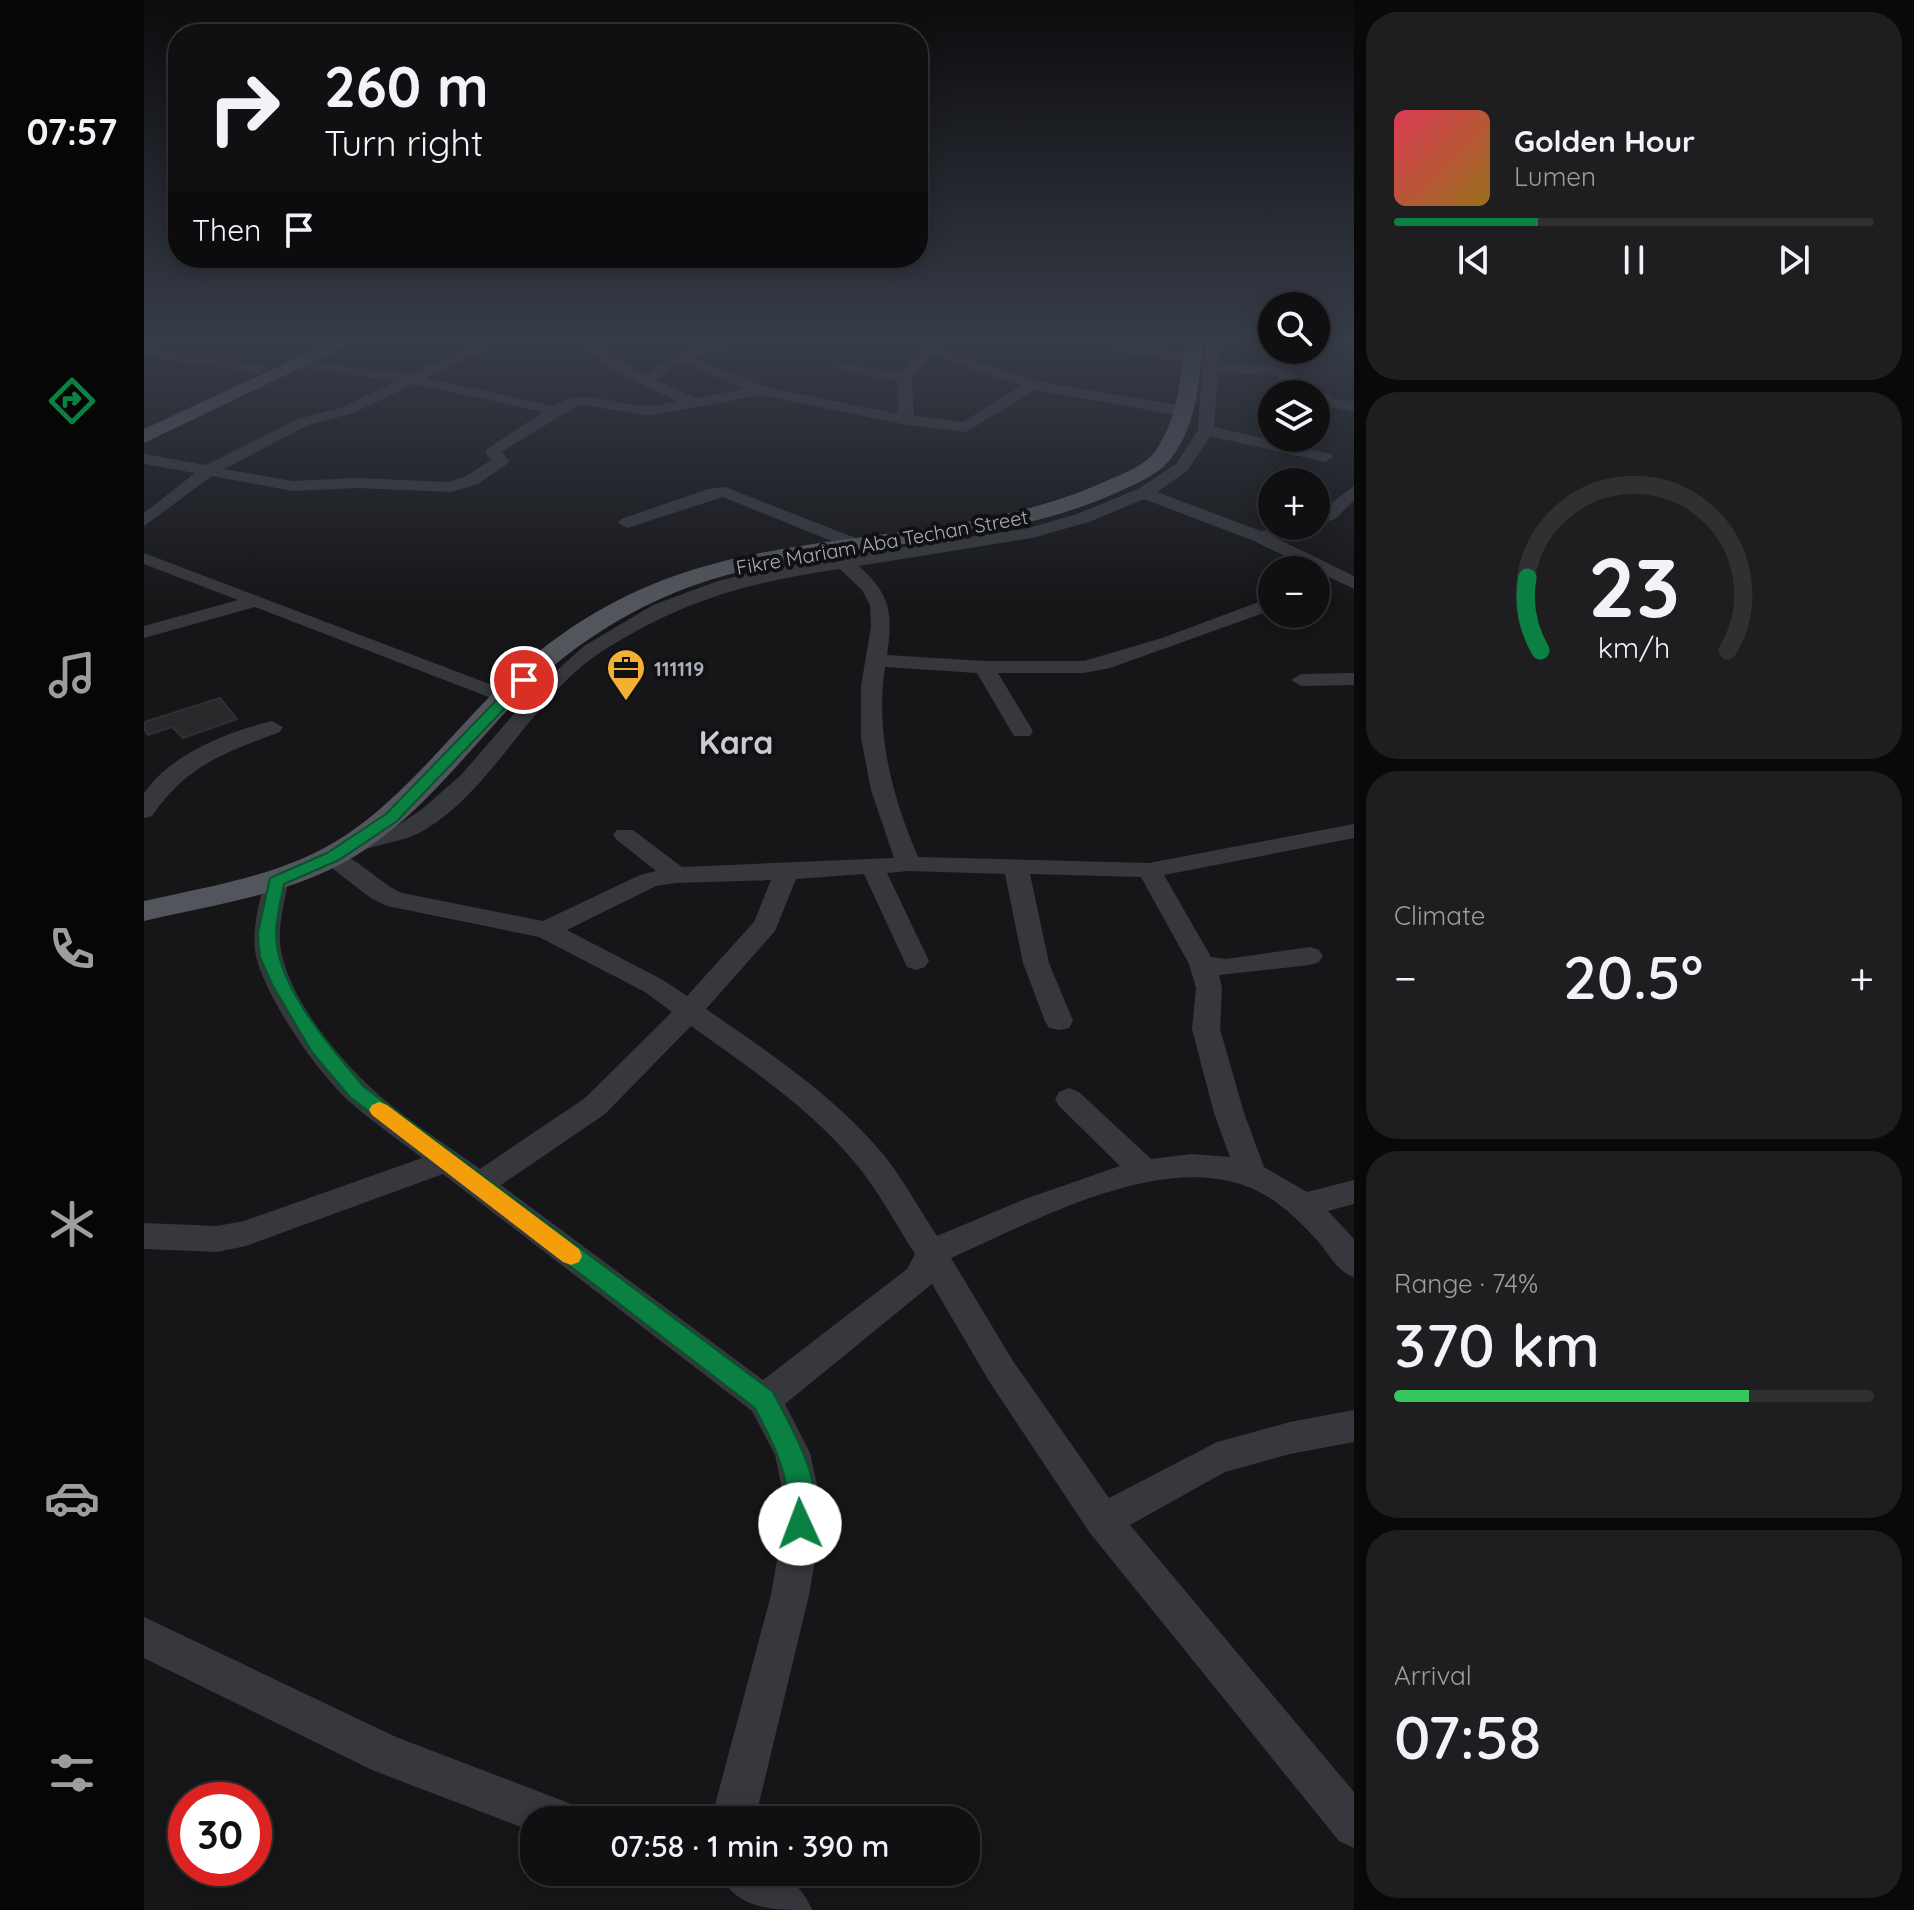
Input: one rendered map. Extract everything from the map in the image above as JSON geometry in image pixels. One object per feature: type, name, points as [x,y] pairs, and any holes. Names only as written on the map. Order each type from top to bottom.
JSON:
[{"type":"main road","name":"Fikre Mariam Aba Techan Street","points":[[144,911],[160,900],[276,882],[343,851],[391,817],[506,697],[560,646],[624,607],[661,590],[724,569],[802,552],[851,554],[1027,519],[1088,500],[1161,458],[1174,429]]},
{"type":"street","points":[[144,521],[210,470],[286,429]]},
{"type":"street","points":[[144,459],[293,486],[357,483],[451,487],[462,485],[494,468],[501,461],[493,452],[529,429]]},
{"type":"street","points":[[1325,457],[1206,430],[1182,467],[1144,493],[1083,518],[1032,533],[851,554],[725,585],[660,609],[591,650],[540,696],[469,780],[429,815],[406,830],[343,851],[381,894],[396,900],[546,930],[654,986],[778,1074],[818,1107],[872,1162],[931,1253],[1001,1371],[1103,1521],[1354,1826]]},
{"type":"street","points":[[1330,514],[1354,491]]},
{"type":"street","points":[[627,523],[725,492],[851,554],[881,607],[883,618],[870,682],[870,710],[876,761],[893,829],[909,864]]},
{"type":"street","points":[[1144,493],[1258,536]]},
{"type":"street","points":[[1266,540],[1354,586]]},
{"type":"street","points":[[144,558],[506,697]]},
{"type":"street","points":[[1330,580],[1354,586]]},
{"type":"street","points":[[144,632],[257,601]]},
{"type":"street","points":[[876,660],[984,667],[1084,667],[1110,662],[1258,608]]},
{"type":"street","points":[[984,667],[1022,731]]},
{"type":"street","points":[[1301,680],[1354,679]]},
{"type":"street","points":[[144,811],[164,780],[181,765],[272,727]]},
{"type":"street","points":[[546,930],[649,880],[676,875],[909,864],[1149,870],[1354,831]]},
{"type":"street","points":[[625,835],[676,875]]},
{"type":"street","points":[[873,868],[916,961]]},
{"type":"street","points":[[1016,868],[1036,963],[1059,1021]]},
{"type":"street","points":[[1149,870],[1202,964],[1209,988],[1206,1029],[1229,1113],[1252,1175]]},
{"type":"street","points":[[479,1185],[595,1106],[690,1013],[766,925],[786,872]]},
{"type":"street","points":[[276,882],[267,933],[270,957],[281,984],[319,1047],[357,1092],[764,1400],[792,1453],[802,1498],[798,1549],[790,1595],[737,1806]]},
{"type":"street","points":[[1202,964],[1226,968],[1310,956]]},
{"type":"street","points":[[1069,1099],[1144,1171]]},
{"type":"street","points":[[144,1236],[217,1239],[246,1233],[446,1161]]},
{"type":"street","points":[[764,1400],[919,1278],[931,1253],[1057,1200],[1144,1171],[1197,1165],[1226,1167],[1252,1175],[1303,1205],[1354,1264]]},
{"type":"street","points":[[1303,1205],[1354,1192]]},
{"type":"street","points":[[1103,1521],[1217,1458],[1290,1438],[1354,1426]]},
{"type":"street","points":[[144,1637],[387,1755],[522,1806]]},
{"type":"street","points":[[758,1886],[789,1910]]},
{"type":"building","points":[[220,698],[237,719],[183,738],[172,727],[148,735],[144,729],[144,722]]},
{"type":"slow traffic","points":[[379,1110],[571,1256]]},
{"type":"place","name":"111119","points":[[626,702]]},
{"type":"district","name":"Kara","points":[[736,742]]},
{"type":"route","points":[[524,680],[391,817],[333,857],[276,882],[267,933],[270,957],[281,984],[319,1047],[357,1092],[419,1142],[764,1400],[792,1453],[802,1498],[800,1524]]}]
